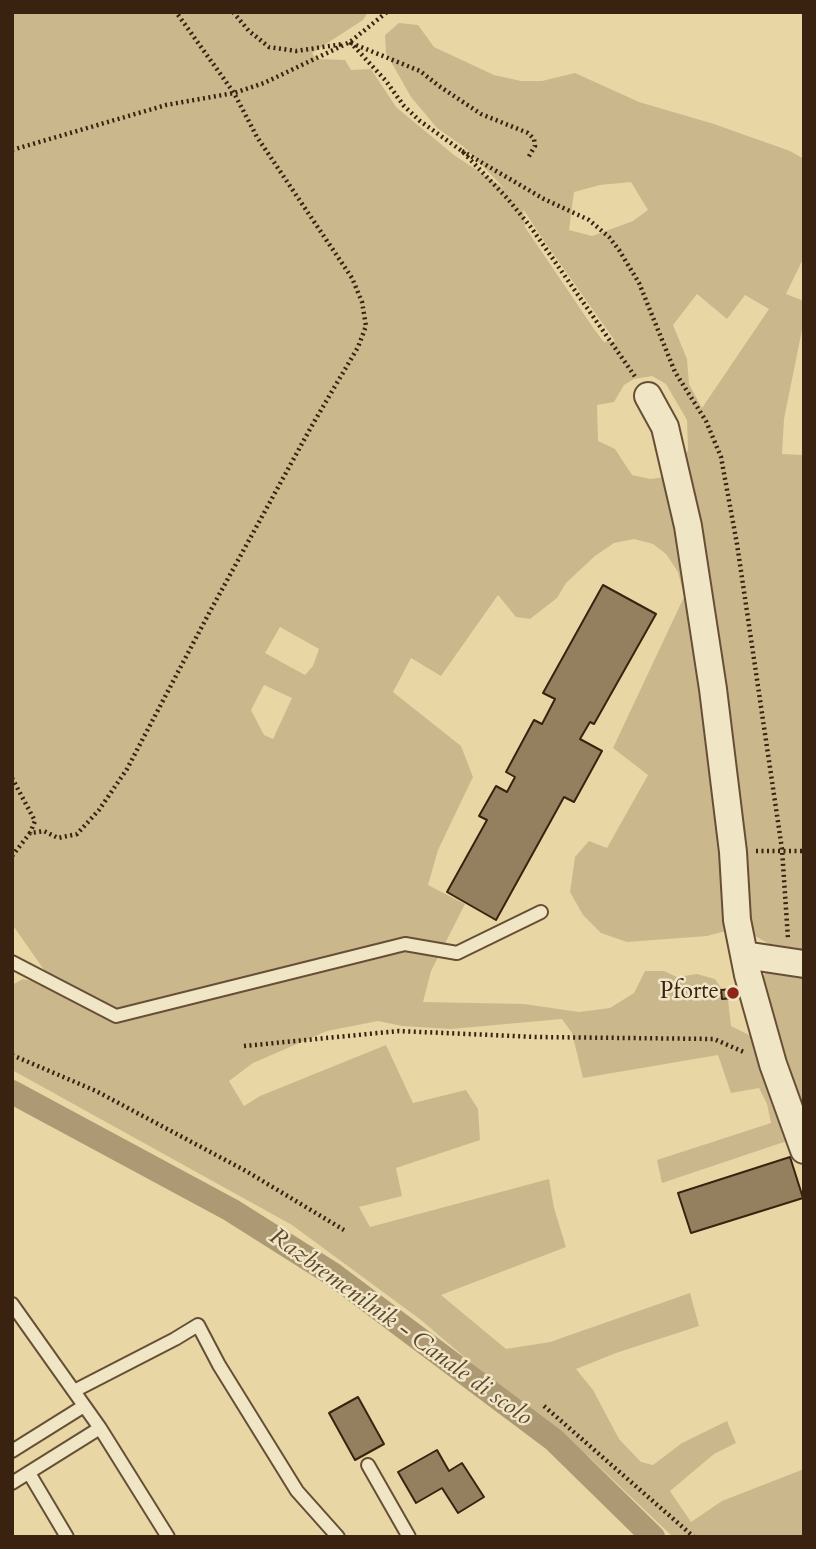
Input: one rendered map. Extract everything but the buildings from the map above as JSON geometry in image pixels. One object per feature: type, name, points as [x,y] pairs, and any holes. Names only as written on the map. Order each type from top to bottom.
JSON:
[{"type":"street","points":[[648,396],[665,427],[688,526],[713,689],[733,852],[737,920],[748,975],[773,1064],[804,1150]]},
{"type":"street","points":[[744,955],[804,964]]},
{"type":"lane","points":[[12,962],[117,1016],[405,944],[457,953],[541,912]]},
{"type":"lane","points":[[12,1304],[100,1428],[168,1537]]},
{"type":"lane","points":[[74,1391],[198,1325],[219,1365],[297,1491],[338,1537]]},
{"type":"lane","points":[[12,1451],[84,1406]]},
{"type":"lane","points":[[12,1483],[100,1428]]},
{"type":"lane","points":[[368,1465],[409,1537]]},
{"type":"lane","points":[[29,1473],[67,1537]]},
{"type":"path","points":[[30,833],[44,831],[58,838],[77,834],[99,810],[127,769],[246,545],[358,347],[366,326],[362,302],[352,278],[257,137],[234,93],[176,12]]},
{"type":"path","points":[[233,12],[249,31],[269,47],[296,51],[350,43],[420,71],[481,114],[528,133],[534,139],[535,146],[528,158]]},
{"type":"path","points":[[12,150],[166,106],[234,93],[296,69],[350,43],[387,12]]},
{"type":"path","points":[[350,43],[386,81],[404,106],[462,151],[507,198],[530,226],[648,396]]},
{"type":"path","points":[[12,778],[35,821],[30,833],[12,856]]},
{"type":"path","points":[[733,852],[804,850]]},
{"type":"path","points":[[244,1046],[399,1031],[536,1037],[713,1039],[773,1064]]},
{"type":"path","points":[[12,1055],[107,1097],[246,1171],[344,1230]]},
{"type":"path","points":[[544,1406],[694,1537]]},
{"type":"shaded area","points":[[12,12],[368,12],[363,20],[312,53],[316,59],[345,60],[351,70],[371,69],[396,107],[454,155],[504,188],[464,147],[437,128],[411,97],[386,53],[385,35],[399,23],[418,25],[434,47],[494,75],[521,81],[542,81],[575,73],[639,102],[714,124],[790,151],[804,159],[804,257],[786,294],[804,301],[804,320],[784,419],[782,454],[804,455],[804,1103],[793,1096],[762,996],[763,976],[771,967],[777,949],[752,934],[725,846],[726,931],[707,936],[627,942],[601,933],[583,915],[570,892],[575,857],[589,841],[607,848],[648,775],[613,748],[684,597],[678,572],[666,554],[653,544],[634,539],[614,543],[595,556],[566,583],[557,598],[530,619],[516,617],[498,595],[441,676],[411,658],[393,692],[461,746],[473,777],[438,850],[428,885],[465,904],[431,971],[423,1002],[524,1004],[579,1012],[610,1008],[634,993],[645,971],[664,971],[677,977],[697,974],[715,979],[728,999],[731,1026],[755,1038],[787,1141],[662,1183],[657,1160],[771,1123],[767,1104],[759,1088],[731,1093],[718,1055],[583,1078],[572,1033],[562,1019],[451,1029],[402,1026],[378,1021],[327,1031],[253,1063],[229,1081],[244,1106],[260,1096],[386,1045],[413,1103],[466,1090],[478,1109],[480,1140],[396,1168],[402,1196],[359,1207],[370,1227],[549,1179],[554,1208],[566,1247],[441,1295],[506,1349],[550,1342],[690,1293],[699,1326],[576,1369],[593,1390],[619,1439],[641,1462],[653,1465],[682,1443],[727,1421],[736,1443],[714,1454],[670,1491],[691,1522],[722,1501],[804,1469],[804,1537],[673,1537],[588,1456],[531,1414],[421,1320],[292,1225],[12,1070],[12,985],[23,979],[37,982],[49,977],[12,924]],"holes":[[[631,182],[648,210],[633,221],[592,236],[569,230],[574,192],[600,185]],[[523,209],[615,341],[604,342],[525,227]],[[697,294],[727,319],[745,295],[769,309],[702,408],[689,384],[687,359],[673,325]],[[652,376],[666,384],[687,420],[688,450],[674,476],[650,479],[632,475],[615,449],[598,441],[597,405],[614,402],[624,385],[634,379]],[[280,627],[319,649],[313,666],[305,675],[265,653]],[[264,685],[292,698],[273,739],[264,735],[251,710]]]},
{"type":"waterway","name":"Razbremenilnik - Canale di scolo","points":[[12,1092],[231,1210],[334,1275],[554,1440],[653,1537]]},
{"type":"place","name":"Pforte","points":[[733,993]]}]
